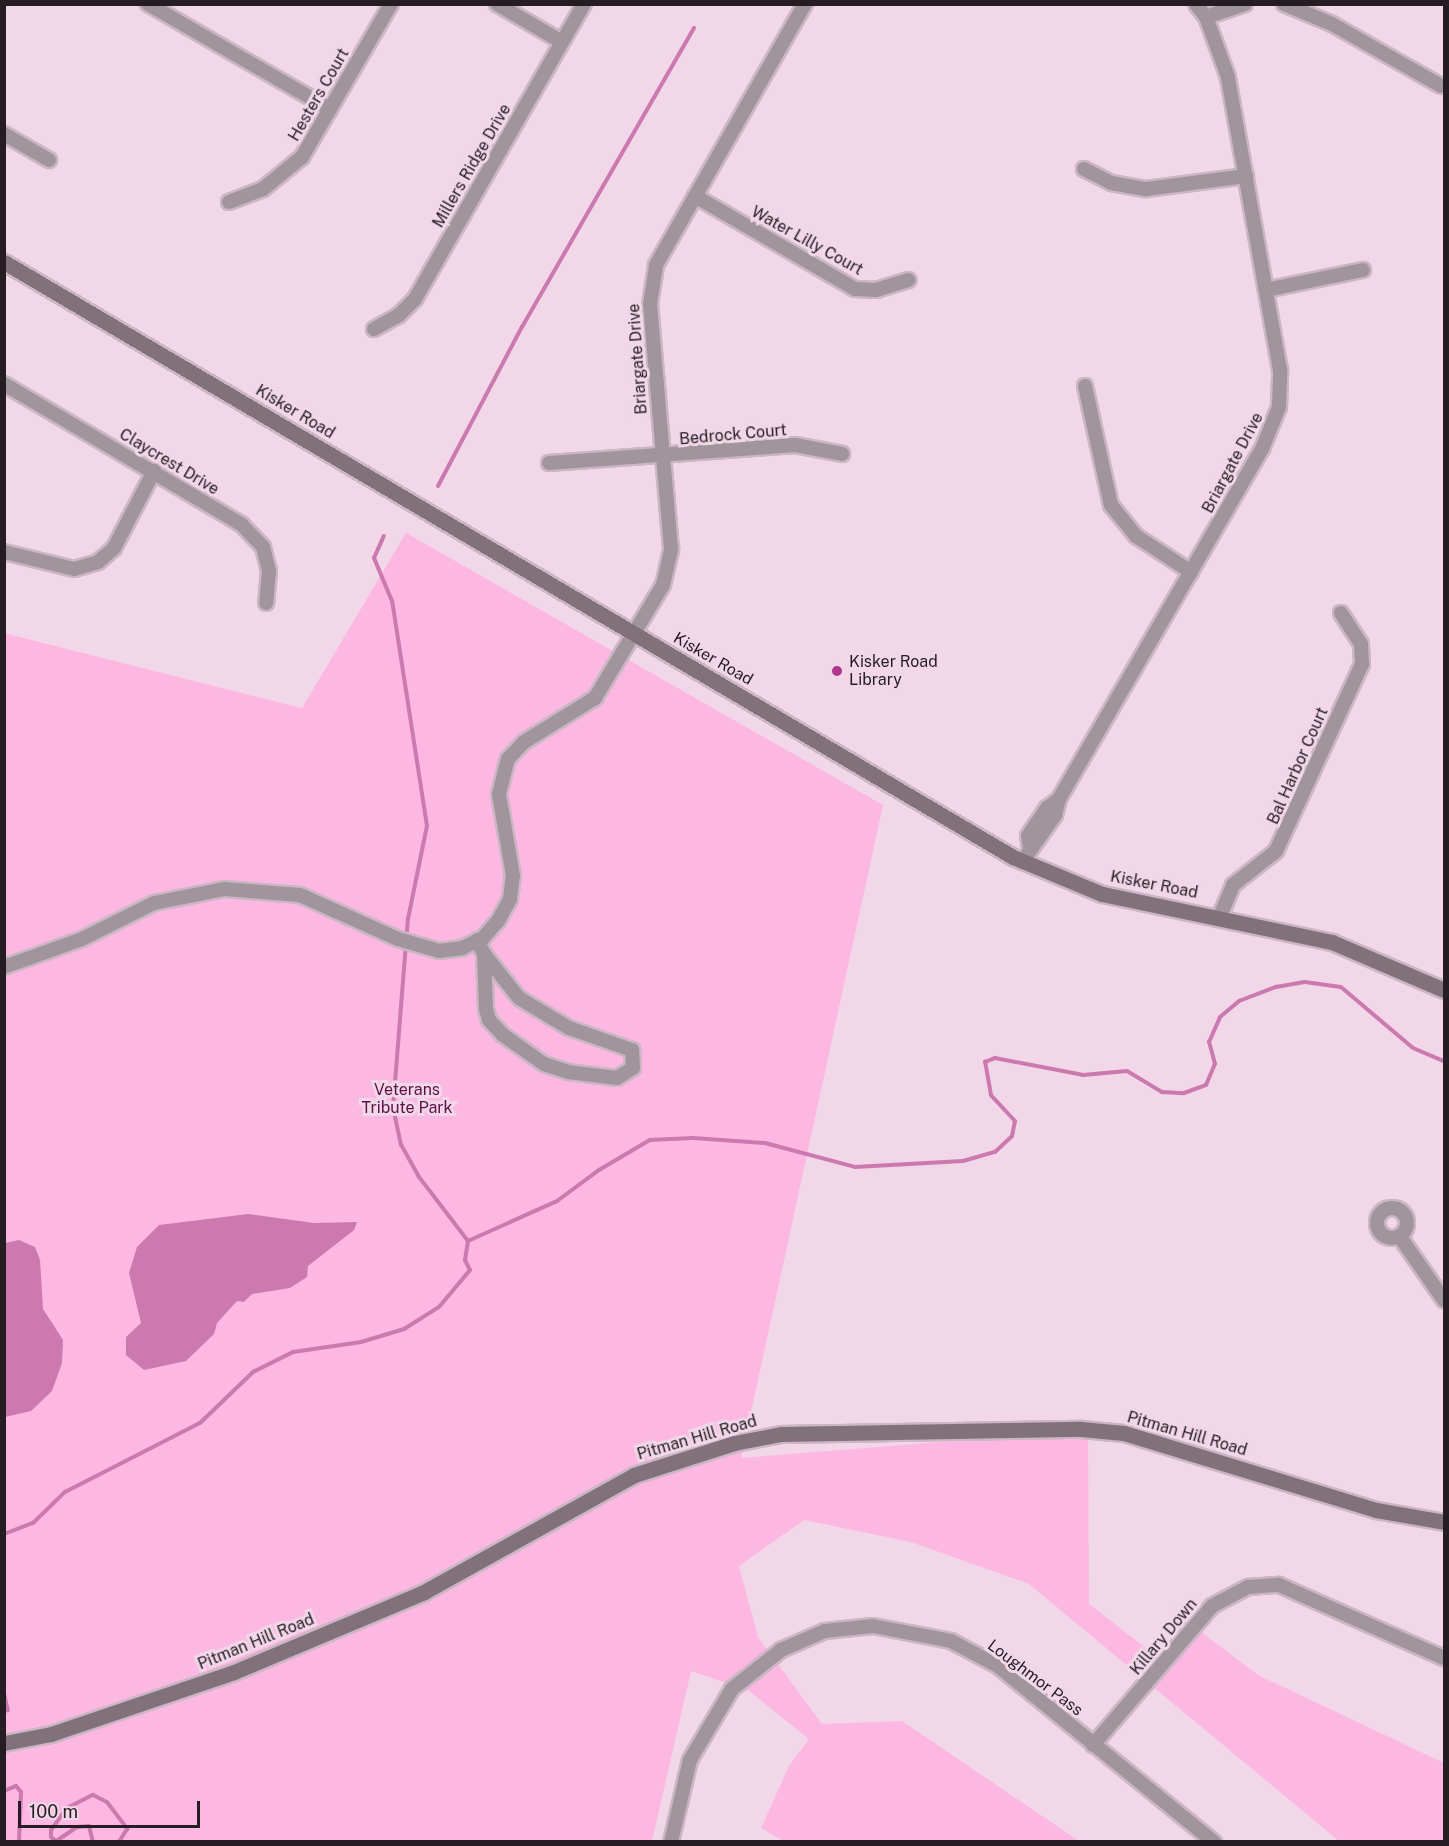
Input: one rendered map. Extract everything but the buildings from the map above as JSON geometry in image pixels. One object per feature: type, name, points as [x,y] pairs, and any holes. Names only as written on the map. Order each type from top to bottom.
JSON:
[{"type":"main road","name":"Kisker Road","points":[[4,262],[1022,862],[1102,894],[1220,916],[1332,942],[1444,990]]},
{"type":"main road","name":"Pitman Hill Road","points":[[4,1743],[51,1734],[234,1672],[424,1592],[634,1475],[734,1443],[781,1434],[1081,1429],[1124,1433],[1376,1510],[1444,1522]]},
{"type":"street","points":[[148,4],[330,109]]},
{"type":"street","name":"Hesters Court","points":[[229,202],[263,189],[284,175],[306,150],[391,4]]},
{"type":"street","points":[[497,4],[562,42]]},
{"type":"street","name":"Millers Ridge Drive","points":[[374,330],[399,315],[415,299],[584,4]]},
{"type":"street","name":"Briargate Drive","points":[[4,968],[82,939],[154,903],[225,889],[300,895],[404,940],[450,952],[477,940],[498,921],[510,899],[513,876],[499,794],[508,759],[524,742],[595,698],[663,585],[671,549],[650,286],[656,265],[805,4]]},
{"type":"street","name":"Briargate Drive","points":[[1022,862],[1030,848],[1028,836],[1047,808],[1059,799],[1262,449],[1277,417],[1280,370],[1228,77],[1206,17],[1196,4]]},
{"type":"street","points":[[1206,17],[1245,4]]},
{"type":"street","points":[[1284,4],[1332,24],[1441,86]]},
{"type":"street","points":[[4,135],[49,160]]},
{"type":"street","points":[[1084,169],[1111,183],[1146,189],[1246,176]]},
{"type":"street","name":"Water Lilly Court","points":[[695,196],[855,289],[876,290],[908,280]]},
{"type":"street","points":[[1266,290],[1363,270]]},
{"type":"street","name":"Claycrest Drive","points":[[4,384],[242,525],[263,547],[269,571],[266,603]]},
{"type":"street","points":[[1084,386],[1102,475],[1114,511],[1136,536],[1191,572]]},
{"type":"street","name":"Bedrock Court","points":[[549,463],[663,458],[795,445],[842,454]]},
{"type":"street","points":[[4,552],[74,569],[98,562],[114,548],[154,471]]},
{"type":"street","name":"Bal Harbor Court","points":[[1220,916],[1233,885],[1276,852],[1362,664],[1361,644],[1341,612]]},
{"type":"street","points":[[477,940],[484,954],[519,998],[569,1028],[632,1050],[633,1068],[617,1078],[592,1077],[544,1064],[522,1050],[489,1020],[484,954]]},
{"type":"street","points":[[1400,1237],[1444,1300]]},
{"type":"street","name":"Killary Down","points":[[1093,1744],[1212,1606],[1248,1587],[1279,1585],[1444,1658]]},
{"type":"street","name":"Loughmor Pass","points":[[671,1842],[690,1760],[732,1689],[781,1650],[825,1631],[886,1627],[951,1641],[998,1666],[1214,1842]]},
{"type":"green space","name":"Veterans Tribute Park","points":[[406,533],[883,805],[741,1458],[1088,1430],[1089,1604],[1156,1656],[1201,1632],[1258,1675],[1444,1763],[1444,1841],[1339,1841],[1029,1584],[911,1542],[804,1520],[739,1566],[758,1637],[822,1724],[902,1721],[1079,1841],[783,1841],[761,1828],[789,1766],[809,1739],[748,1690],[691,1671],[652,1841],[5,1841],[4,633],[302,708]]},
{"type":"shaded area","points":[[248,1214],[314,1223],[357,1222],[354,1230],[308,1266],[307,1277],[290,1288],[252,1294],[244,1302],[237,1301],[217,1323],[214,1334],[186,1361],[144,1370],[126,1355],[126,1337],[141,1323],[129,1273],[137,1247],[159,1225]]},
{"type":"shaded area","points":[[19,1240],[35,1247],[40,1260],[43,1309],[63,1340],[62,1363],[52,1391],[31,1411],[5,1417],[5,1243]]},
{"type":"waterway","points":[[438,486],[522,327],[694,28]]},
{"type":"waterway","points":[[4,1534],[33,1523],[65,1492],[200,1423],[253,1372],[293,1352],[361,1342],[404,1329],[439,1307],[470,1270],[465,1260],[468,1241],[419,1177],[401,1145],[393,1108],[408,919],[427,826],[392,601],[374,558],[384,536]]},
{"type":"waterway","points":[[468,1241],[557,1201],[599,1170],[650,1140],[693,1138],[765,1143],[855,1167],[963,1161],[995,1152],[1012,1136],[1015,1121],[991,1095],[985,1062],[995,1058],[1083,1075],[1127,1071],[1162,1092],[1184,1093],[1206,1085],[1215,1064],[1209,1042],[1220,1017],[1239,1001],[1276,987],[1305,982],[1341,987],[1413,1048],[1444,1061]]},
{"type":"waterway","points":[[4,1694],[8,1711]]},
{"type":"waterway","points":[[4,1791],[16,1786],[21,1792],[19,1842]]},
{"type":"waterway","points":[[93,1842],[89,1826],[77,1827],[56,1841],[51,1837],[51,1830],[67,1808],[93,1795],[107,1802],[127,1829],[119,1842]]},
{"type":"place","name":"Kisker Road Library","points":[[837,671]]}]
